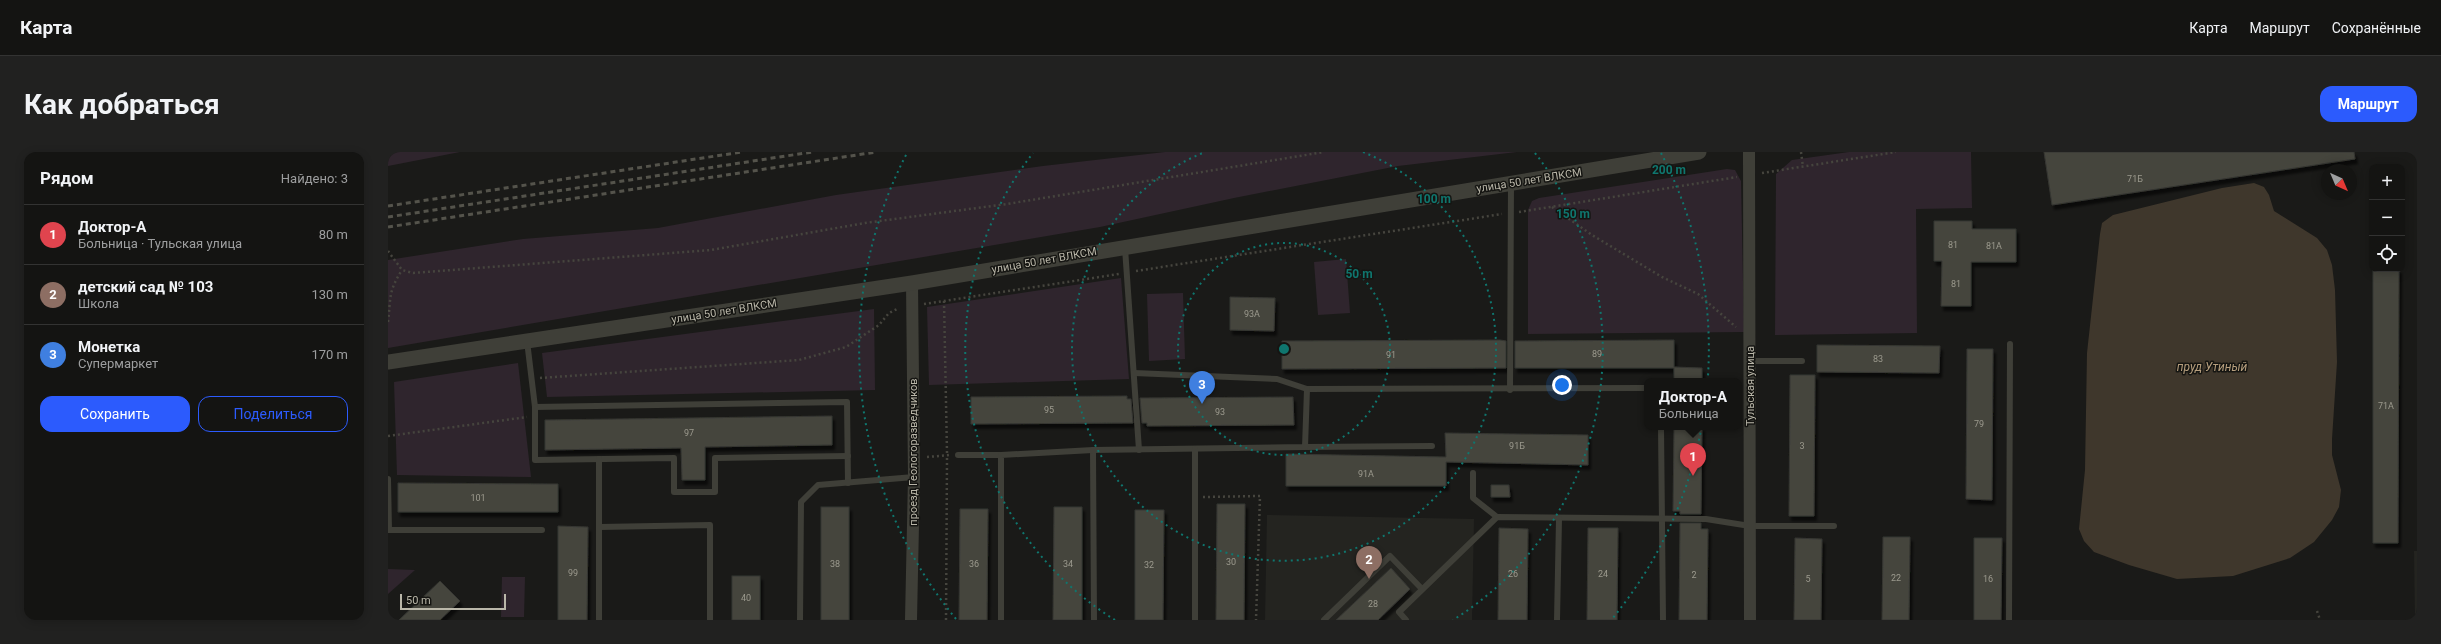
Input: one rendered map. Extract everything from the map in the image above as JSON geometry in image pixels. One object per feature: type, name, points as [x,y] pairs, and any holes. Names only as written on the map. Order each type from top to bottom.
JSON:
[{"type":"street","name":"улица 50 лет ВЛКСМ","points":[[388,362],[912,283],[1125,246],[1699,152]]},
{"type":"street","name":"Тульская улица","points":[[1749,152],[1750,620]]},
{"type":"street","name":"проезд Геологоразведчиков","points":[[911,620],[914,477],[912,283]]},
{"type":"lane","points":[[1510,390],[1511,183]]},
{"type":"lane","points":[[1125,246],[1139,450]]},
{"type":"lane","points":[[527,341],[535,407],[535,460],[674,458],[674,492],[715,492],[715,458],[848,456]]},
{"type":"lane","points":[[2009,620],[2010,344]]},
{"type":"lane","points":[[1750,361],[1802,361]]},
{"type":"lane","points":[[1134,373],[1277,379],[1307,389],[1510,390],[1644,388]]},
{"type":"lane","points":[[1305,447],[1307,389]]},
{"type":"lane","points":[[535,407],[847,402],[848,483]]},
{"type":"lane","points":[[1661,430],[1663,620]]},
{"type":"lane","points":[[958,455],[1001,455],[1093,450],[1432,446]]},
{"type":"lane","points":[[1195,449],[1195,620]]},
{"type":"lane","points":[[1093,450],[1094,620]]},
{"type":"lane","points":[[1001,455],[1001,620]]},
{"type":"lane","points":[[599,459],[599,620]]},
{"type":"lane","points":[[1473,473],[1473,498],[1497,517],[1559,519],[1706,519],[1750,526],[1834,526]]},
{"type":"lane","points":[[800,620],[801,502],[818,485],[914,477]]},
{"type":"lane","points":[[388,479],[389,530],[542,530]]},
{"type":"lane","points":[[1406,620],[1399,612],[1497,517]]},
{"type":"lane","points":[[1557,620],[1559,519]]},
{"type":"lane","points":[[600,526],[710,525],[710,620]]},
{"type":"lane","points":[[1324,620],[1390,556],[1422,589]]},
{"type":"path","points":[[388,251],[402,270],[413,273],[437,273],[711,250],[865,223],[1014,203],[1324,152]]},
{"type":"path","points":[[1801,152],[1803,167]]},
{"type":"path","points":[[532,379],[799,360],[846,346],[879,325],[889,313],[896,309],[1896,152]]},
{"type":"path","points":[[1552,206],[1592,235],[1655,273],[1698,294],[1736,325],[1737,331]]},
{"type":"path","points":[[388,322],[388,294],[392,283],[402,270]]},
{"type":"path","points":[[944,301],[948,456],[946,620]]},
{"type":"path","points":[[388,436],[535,416]]},
{"type":"path","points":[[914,458],[958,455]]},
{"type":"path","points":[[1195,497],[1260,496],[1256,620]]},
{"type":"path","points":[[2317,611],[2320,620]]},
{"type":"shaded area","points":[[388,152],[460,152],[388,166]]},
{"type":"shaded area","points":[[1165,152],[1517,152],[1398,166],[1234,198],[1100,227],[388,348],[388,260],[523,239],[658,228],[836,195],[1043,166]]},
{"type":"shaded area","points":[[1849,152],[1971,152],[1972,208],[1916,209],[1917,333],[1775,335],[1776,174],[1792,160]]},
{"type":"shaded area","points":[[1727,169],[1735,170],[1741,181],[1744,332],[1528,334],[1528,210],[1532,201],[1539,198]]},
{"type":"shaded area","points":[[1346,259],[1350,313],[1318,315],[1314,262]]},
{"type":"shaded area","points":[[1121,278],[1129,379],[929,385],[927,307]]},
{"type":"shaded area","points":[[1183,293],[1185,359],[1149,361],[1147,294]]},
{"type":"shaded area","points":[[874,309],[875,390],[547,397],[542,353]]},
{"type":"shaded area","points":[[518,363],[531,477],[397,475],[394,382]]},
{"type":"shaded area","points":[[1267,515],[1474,519],[1472,620],[1265,620]]},
{"type":"shaded area","points":[[2414,551],[2417,551],[2417,620],[2415,620]]},
{"type":"shaded area","points":[[388,569],[415,570],[388,594]]},
{"type":"shaded area","points":[[502,577],[525,577],[524,617],[501,617]]},
{"type":"water","name":"пруд Утиный","points":[[2254,183],[2264,187],[2269,195],[2274,211],[2317,238],[2327,250],[2332,265],[2335,290],[2337,362],[2332,455],[2341,490],[2339,507],[2332,520],[2314,542],[2290,558],[2233,576],[2177,579],[2129,565],[2094,552],[2084,541],[2079,529],[2085,470],[2087,353],[2102,223],[2113,215],[2222,188]]},
{"type":"building","points":[[2044,152],[2354,152],[2355,159],[2052,205]]},
{"type":"building","points":[[1934,221],[1972,221],[1972,229],[2016,229],[2016,262],[1971,262],[1971,306],[1941,306],[1942,261],[1934,261]]},
{"type":"building","points":[[2373,272],[2399,272],[2398,543],[2373,543]]},
{"type":"building","points":[[1230,297],[1275,298],[1274,331],[1230,330]]},
{"type":"building","points":[[1674,340],[1674,367],[1702,368],[1702,378],[1674,378],[1674,368],[1515,368],[1515,341]]},
{"type":"building","points":[[1282,341],[1506,341],[1506,368],[1282,369]]},
{"type":"building","points":[[1817,345],[1940,346],[1939,373],[1817,372]]},
{"type":"building","points":[[1967,349],[1993,349],[1992,500],[1966,499]]},
{"type":"building","points":[[1790,375],[1815,375],[1814,516],[1789,516]]},
{"type":"building","points":[[1127,396],[1127,399],[1131,399],[1133,423],[971,424],[971,397]]},
{"type":"building","points":[[1293,397],[1294,425],[1147,426],[1147,423],[1142,423],[1140,398]]},
{"type":"building","points":[[832,416],[832,445],[705,447],[705,480],[682,480],[681,448],[545,450],[545,420]]},
{"type":"building","points":[[1674,430],[1702,430],[1701,514],[1680,514],[1680,511],[1673,511]]},
{"type":"building","points":[[1445,433],[1588,435],[1588,465],[1446,462],[1446,486],[1286,486],[1286,454],[1446,457]]},
{"type":"building","points":[[398,483],[558,484],[558,512],[398,512]]},
{"type":"building","points":[[1491,485],[1509,485],[1510,497],[1491,497]]},
{"type":"building","points":[[1217,504],[1245,504],[1244,620],[1216,620]]},
{"type":"building","points":[[821,507],[849,507],[849,620],[821,620]]},
{"type":"building","points":[[1054,507],[1082,507],[1082,620],[1053,620]]},
{"type":"building","points":[[960,509],[988,509],[987,620],[959,620]]},
{"type":"building","points":[[1135,510],[1164,510],[1163,620],[1135,620]]},
{"type":"building","points":[[1680,523],[1701,523],[1701,529],[1708,529],[1707,620],[1679,620]]},
{"type":"building","points":[[558,526],[588,527],[587,620],[558,620]]},
{"type":"building","points":[[1499,528],[1528,529],[1527,620],[1498,620]]},
{"type":"building","points":[[1588,528],[1618,528],[1617,620],[1587,620]]},
{"type":"building","points":[[1883,537],[1910,537],[1909,620],[1882,620]]},
{"type":"building","points":[[1795,538],[1822,539],[1821,620],[1794,620]]},
{"type":"building","points":[[1974,538],[2002,538],[2001,620],[1974,620]]},
{"type":"building","points":[[1391,568],[1410,589],[1378,620],[1336,620]]},
{"type":"building","points":[[732,576],[760,576],[760,620],[732,620]]},
{"type":"building","points":[[440,581],[460,601],[440,620],[399,620]]},
{"type":"railway","points":[[388,206],[742,152]]},
{"type":"railway","points":[[388,217],[812,152]]},
{"type":"railway","points":[[388,227],[876,152]]},
{"type":"place","name":"Монетка","points":[[1202,404]]},
{"type":"place","name":"Доктор-А","points":[[1693,476]]},
{"type":"place","name":"детский сад № 103","points":[[1369,579]]}]
